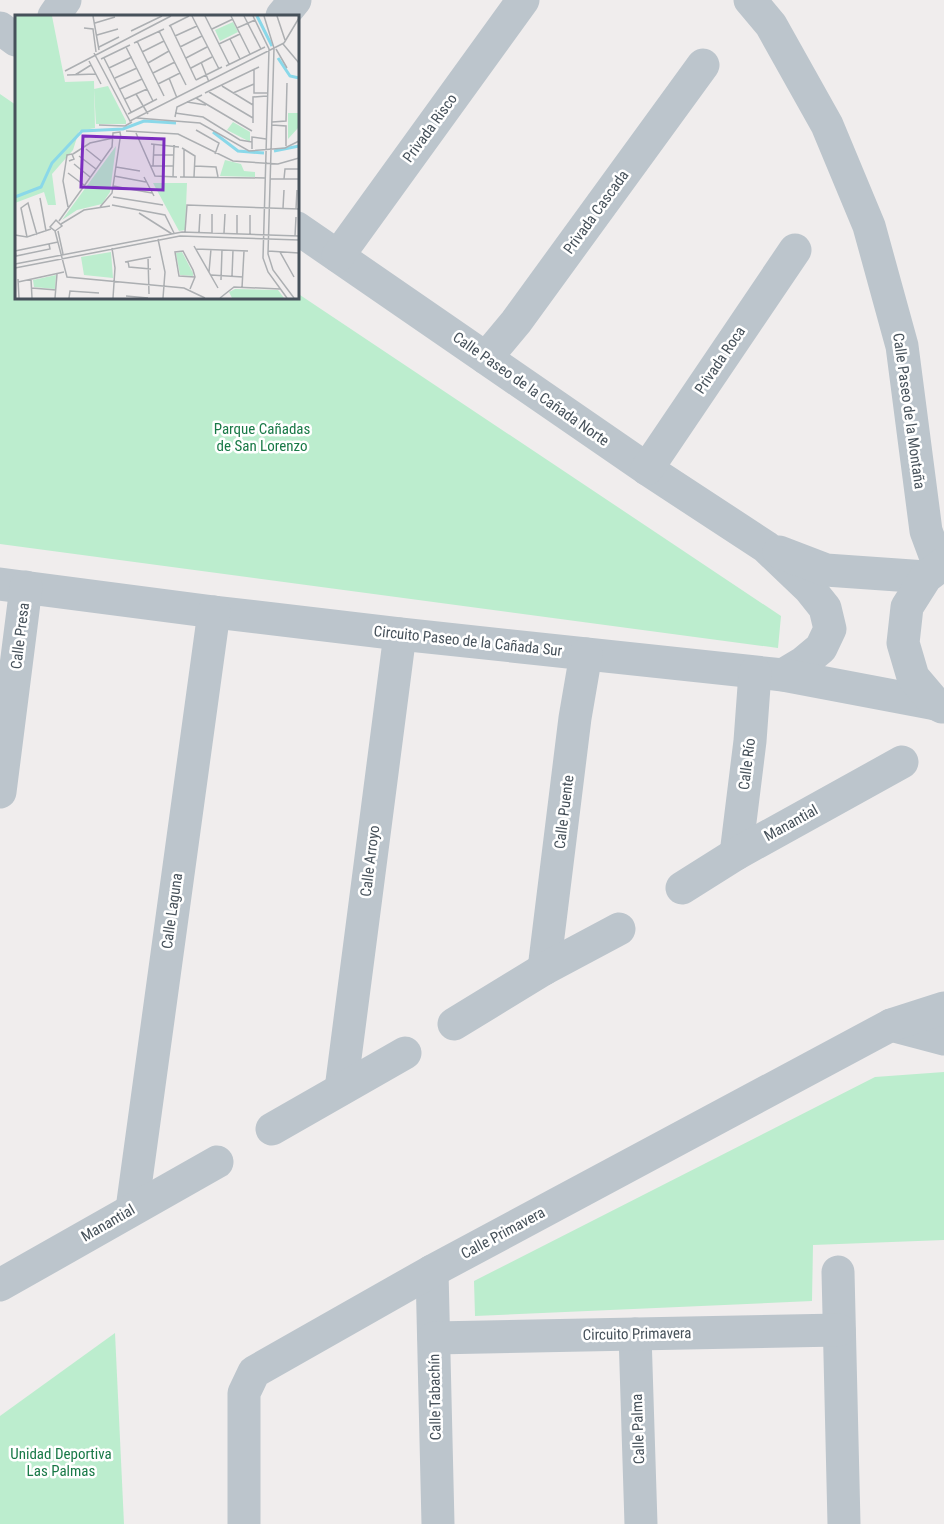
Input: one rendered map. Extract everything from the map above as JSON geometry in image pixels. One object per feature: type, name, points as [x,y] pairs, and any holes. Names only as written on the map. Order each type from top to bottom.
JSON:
[{"type":"street","points":[[55,15],[65,0]]},
{"type":"street","points":[[283,15],[295,0]]},
{"type":"street","name":"Privada Risco","points":[[338,256],[523,0]]},
{"type":"street","name":"Calle Paseo de la Montaña","points":[[750,0],[771,25],[827,125],[868,226],[902,346],[926,531],[936,569]]},
{"type":"street","points":[[0,28],[15,39]]},
{"type":"street","name":"Privada Cascada","points":[[486,358],[516,322],[703,65]]},
{"type":"street","name":"Calle Paseo de la Cañada Norte","points":[[298,229],[647,469],[766,547],[809,588],[825,608],[830,629],[821,648],[802,663],[769,674]]},
{"type":"street","name":"Privada Roca","points":[[647,469],[795,250]]},
{"type":"street","name":"Calle Paseo de la Cañada Norte","points":[[766,547],[826,570],[936,569]]},
{"type":"street","points":[[936,569],[907,607],[903,643],[913,677],[940,706]]},
{"type":"street","name":"Circuito Paseo de la Cañada Sur","points":[[13,585],[400,634],[769,674],[940,706]]},
{"type":"street","name":"Calle Presa","points":[[0,792],[13,585]]},
{"type":"street","name":"Calle Laguna","points":[[132,1209],[214,612]]},
{"type":"street","name":"Calle Arroyo","points":[[341,1089],[400,634]]},
{"type":"street","name":"Calle Puente","points":[[544,969],[575,718],[586,654]]},
{"type":"street","name":"Calle Río","points":[[736,854],[750,741],[769,674]]},
{"type":"street","name":"Manantial","points":[[682,888],[736,854],[902,762]]},
{"type":"street","points":[[454,1024],[544,969],[619,929]]},
{"type":"street","name":"Calle Primavera","points":[[244,1524],[244,1392],[254,1372],[432,1271],[891,1025],[944,1008]]},
{"type":"street","points":[[891,1025],[944,1038]]},
{"type":"street","points":[[272,1129],[405,1053]]},
{"type":"street","name":"Manantial","points":[[0,1285],[217,1162]]},
{"type":"street","name":"Calle Tabachín","points":[[432,1271],[438,1524]]},
{"type":"street","points":[[838,1272],[844,1524]]},
{"type":"street","name":"Circuito Primavera","points":[[434,1338],[839,1330]]},
{"type":"street","name":"Calle Palma","points":[[634,1334],[641,1524]]},
{"type":"green space","name":"Parque Cañadas de San Lorenzo","points":[[0,94],[15,104],[15,298],[298,298],[298,294],[781,616],[778,648],[0,544]]},
{"type":"green space","points":[[944,1072],[944,1240],[813,1245],[812,1301],[475,1316],[474,1281],[875,1077]]},
{"type":"green space","name":"Unidad Deportiva Las Palmas","points":[[115,1333],[124,1524],[0,1524],[0,1416]]}]
